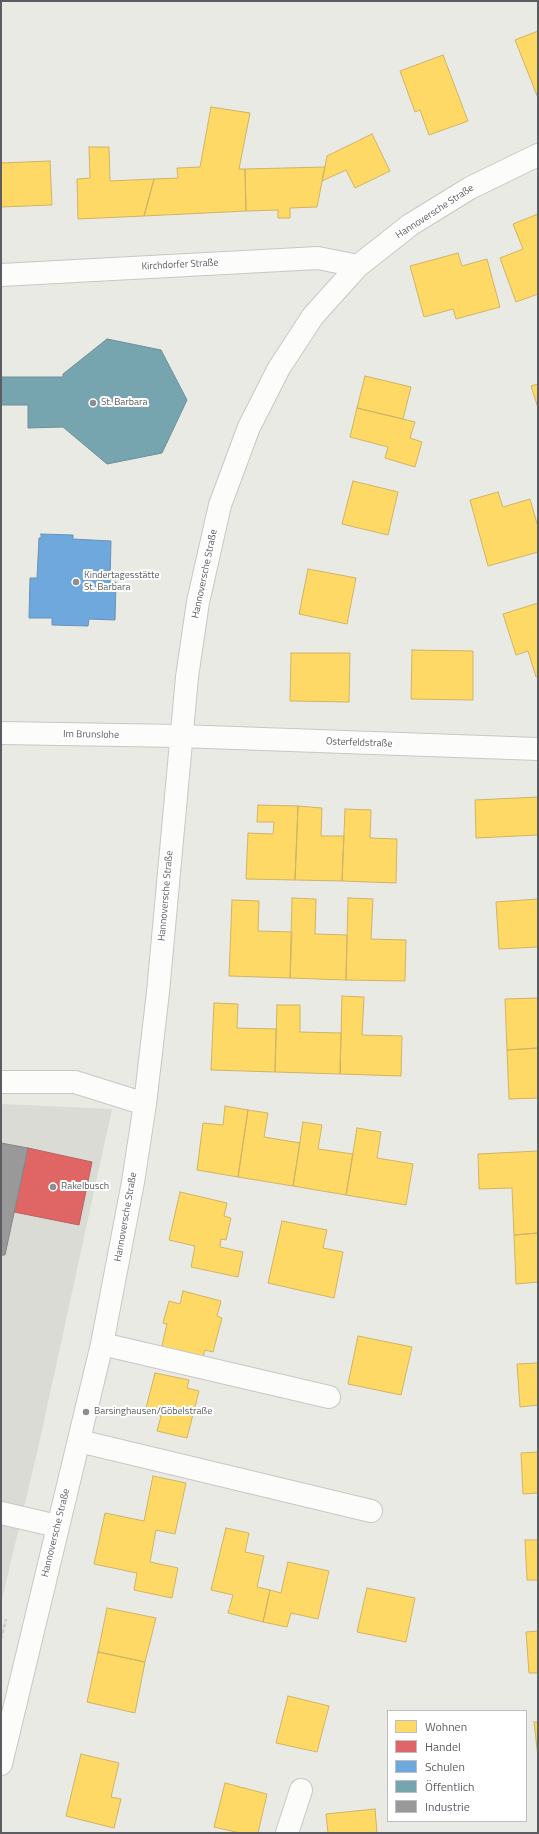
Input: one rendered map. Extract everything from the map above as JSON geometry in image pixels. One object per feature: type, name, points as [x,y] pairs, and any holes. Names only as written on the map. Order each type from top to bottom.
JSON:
[{"type":"street","name":"Hannoversche Straße","points":[[1,1764],[102,1344],[133,1182],[145,1104],[158,992],[180,736],[198,602],[220,505],[249,427],[279,368],[313,316],[358,266],[410,225],[470,188],[538,155]]},
{"type":"street","name":"Kirchdorfer Straße","points":[[1,275],[318,258],[358,266]]},
{"type":"street","name":"Im Brunslohe","points":[[1,733],[180,736]]},
{"type":"street","name":"Osterfeldstraße","points":[[180,736],[538,749]]},
{"type":"street","points":[[1,1082],[74,1082],[145,1104]]},
{"type":"street","points":[[102,1344],[329,1397]]},
{"type":"street","points":[[79,1441],[371,1511]]},
{"type":"street","points":[[1,1513],[57,1526]]},
{"type":"street","points":[[287,1833],[301,1790]]},
{"type":"shaded area","points":[[1,1104],[112,1109],[37,1453],[1,1603]]},
{"type":"building: Wohnen","points":[[538,31],[538,98],[515,40]]},
{"type":"building: Wohnen","points":[[443,55],[468,121],[429,135],[420,110],[415,112],[400,71]]},
{"type":"building: Wohnen","points":[[211,107],[250,113],[239,169],[245,169],[246,211],[144,216],[154,179],[178,178],[177,168],[200,167]]},
{"type":"building: Wohnen","points":[[372,134],[390,171],[355,188],[346,170],[322,181],[327,156]]},
{"type":"building: Wohnen","points":[[89,147],[109,147],[110,181],[154,179],[144,216],[78,219],[77,179],[90,178]]},
{"type":"building: Wohnen","points":[[50,161],[52,205],[1,207],[1,163]]},
{"type":"building: Wohnen","points":[[325,167],[317,207],[290,208],[290,218],[278,218],[278,210],[246,211],[245,169]]},
{"type":"building: Wohnen","points":[[538,214],[538,294],[516,302],[500,258],[523,249],[513,224]]},
{"type":"building: Wohnen","points":[[458,253],[462,266],[487,259],[500,307],[456,319],[453,309],[424,317],[410,266]]},
{"type":"building: Wohnen","points":[[365,376],[411,387],[403,419],[357,408]]},
{"type":"building: Wohnen","points":[[538,384],[538,408],[531,386]]},
{"type":"building: Wohnen","points":[[357,408],[415,422],[410,438],[422,442],[415,467],[385,458],[388,447],[350,437]]},
{"type":"building: Wohnen","points":[[353,481],[398,492],[388,535],[342,524]]},
{"type":"building: Wohnen","points":[[498,492],[503,507],[530,499],[538,527],[538,552],[488,566],[470,500]]},
{"type":"building: Wohnen","points":[[308,569],[356,578],[347,624],[299,614]]},
{"type":"building: Wohnen","points":[[538,603],[538,676],[536,677],[528,651],[516,655],[503,614]]},
{"type":"building: Wohnen","points":[[412,650],[473,651],[473,700],[411,699]]},
{"type":"building: Wohnen","points":[[291,653],[350,653],[349,702],[290,701]]},
{"type":"building: Wohnen","points":[[538,797],[538,835],[476,838],[475,800]]},
{"type":"building: Wohnen","points":[[258,805],[298,806],[295,880],[246,879],[248,833],[273,834],[274,822],[257,822]]},
{"type":"building: Wohnen","points":[[298,806],[322,808],[321,836],[344,836],[342,881],[295,880]]},
{"type":"building: Wohnen","points":[[345,809],[371,810],[370,838],[397,839],[396,883],[342,881]]},
{"type":"building: Wohnen","points":[[292,898],[316,899],[315,934],[347,935],[346,980],[290,978]]},
{"type":"building: Wohnen","points":[[348,898],[373,899],[371,939],[406,940],[405,981],[346,980]]},
{"type":"building: Wohnen","points":[[538,899],[538,947],[499,949],[496,902]]},
{"type":"building: Wohnen","points":[[232,900],[259,901],[258,931],[292,932],[290,978],[229,976]]},
{"type":"building: Wohnen","points":[[342,996],[364,997],[362,1035],[402,1036],[401,1076],[340,1074]]},
{"type":"building: Wohnen","points":[[538,998],[538,1048],[507,1050],[505,999]]},
{"type":"building: Wohnen","points":[[214,1003],[238,1004],[237,1028],[276,1029],[275,1072],[211,1070]]},
{"type":"building: Wohnen","points":[[277,1005],[300,1005],[300,1032],[341,1033],[340,1074],[275,1072]]},
{"type":"building: Wohnen","points":[[538,1048],[538,1098],[509,1099],[507,1050]]},
{"type":"building: Wohnen","points":[[225,1106],[248,1110],[238,1177],[197,1170],[203,1123],[223,1125]]},
{"type":"building: Wohnen","points":[[248,1110],[268,1113],[264,1137],[300,1143],[293,1186],[238,1177]]},
{"type":"building: Wohnen","points":[[303,1122],[322,1125],[318,1149],[353,1154],[346,1195],[293,1186]]},
{"type":"building: Wohnen","points":[[357,1128],[381,1132],[377,1158],[413,1164],[406,1205],[346,1195]]},
{"type":"building: Wohnen","points":[[538,1151],[538,1233],[514,1235],[512,1188],[479,1189],[478,1154]]},
{"type":"building: Wohnen","points":[[180,1192],[227,1203],[224,1216],[231,1218],[226,1240],[221,1239],[220,1247],[243,1252],[238,1277],[191,1267],[195,1246],[169,1240]]},
{"type":"building: Wohnen","points":[[282,1221],[327,1230],[323,1248],[343,1252],[334,1298],[268,1283]]},
{"type":"building: Wohnen","points":[[538,1233],[538,1282],[516,1284],[514,1235]]},
{"type":"building: Wohnen","points":[[183,1291],[221,1301],[217,1316],[222,1318],[213,1352],[205,1350],[202,1360],[161,1350],[167,1324],[163,1323],[169,1301],[180,1304]]},
{"type":"building: Wohnen","points":[[358,1336],[412,1347],[401,1395],[348,1384]]},
{"type":"building: Wohnen","points":[[538,1363],[538,1405],[520,1407],[517,1364]]},
{"type":"building: Wohnen","points":[[155,1373],[189,1380],[187,1388],[199,1391],[187,1438],[157,1431],[161,1416],[145,1412]]},
{"type":"building: Wohnen","points":[[538,1452],[538,1493],[523,1494],[521,1453]]},
{"type":"building: Wohnen","points":[[153,1476],[186,1483],[175,1534],[156,1530],[150,1562],[178,1568],[172,1598],[134,1590],[137,1573],[94,1564],[105,1513],[144,1521]]},
{"type":"building: Wohnen","points":[[226,1528],[249,1533],[245,1552],[264,1556],[257,1587],[270,1590],[263,1622],[228,1613],[233,1595],[211,1590]]},
{"type":"building: Wohnen","points":[[525,1540],[538,1540],[538,1580],[527,1580]]},
{"type":"building: Wohnen","points":[[288,1562],[329,1571],[318,1619],[291,1613],[287,1627],[263,1622],[270,1590],[281,1593]]},
{"type":"building: Wohnen","points":[[367,1588],[415,1598],[406,1642],[357,1632]]},
{"type":"building: Wohnen","points":[[107,1608],[156,1618],[145,1662],[98,1652]]},
{"type":"building: Wohnen","points":[[538,1631],[538,1673],[529,1673],[526,1632]]},
{"type":"building: Wohnen","points":[[98,1652],[145,1662],[135,1713],[87,1702]]},
{"type":"building: Wohnen","points":[[288,1696],[329,1706],[317,1752],[276,1743]]},
{"type":"building: Wohnen","points":[[534,1722],[538,1722],[538,1757]]},
{"type":"building: Wohnen","points":[[81,1754],[119,1763],[111,1797],[121,1799],[114,1828],[66,1816]]},
{"type":"building: Wohnen","points":[[225,1783],[267,1794],[258,1833],[240,1833],[214,1827]]},
{"type":"building: Wohnen","points":[[375,1809],[377,1833],[328,1833],[326,1814]]},
{"type":"building: Handel","name":"Rakelbusch","points":[[28,1148],[92,1162],[79,1225],[14,1212]]},
{"type":"building: Schulen","points":[[41,534],[73,535],[73,539],[111,541],[110,582],[116,582],[115,620],[89,619],[88,626],[52,625],[52,618],[29,618],[30,578],[37,578],[39,538],[41,538]]},
{"type":"building: Öffentlich","name":"St. Barbara","points":[[107,339],[161,350],[187,400],[162,453],[107,464],[63,427],[28,428],[28,405],[1,405],[1,377],[63,377],[63,374]]},
{"type":"building: Industrie","points":[[1,1143],[28,1148],[5,1255],[1,1255]]},
{"type":"place","name":"St. Barbara","points":[[93,403]]},
{"type":"place","name":"Kindertagesstätte St. Barbara","points":[[76,582]]},
{"type":"place","name":"Rakelbusch","points":[[53,1187]]},
{"type":"place","name":"Barsinghausen/Göbelstraße","points":[[86,1412]]}]
